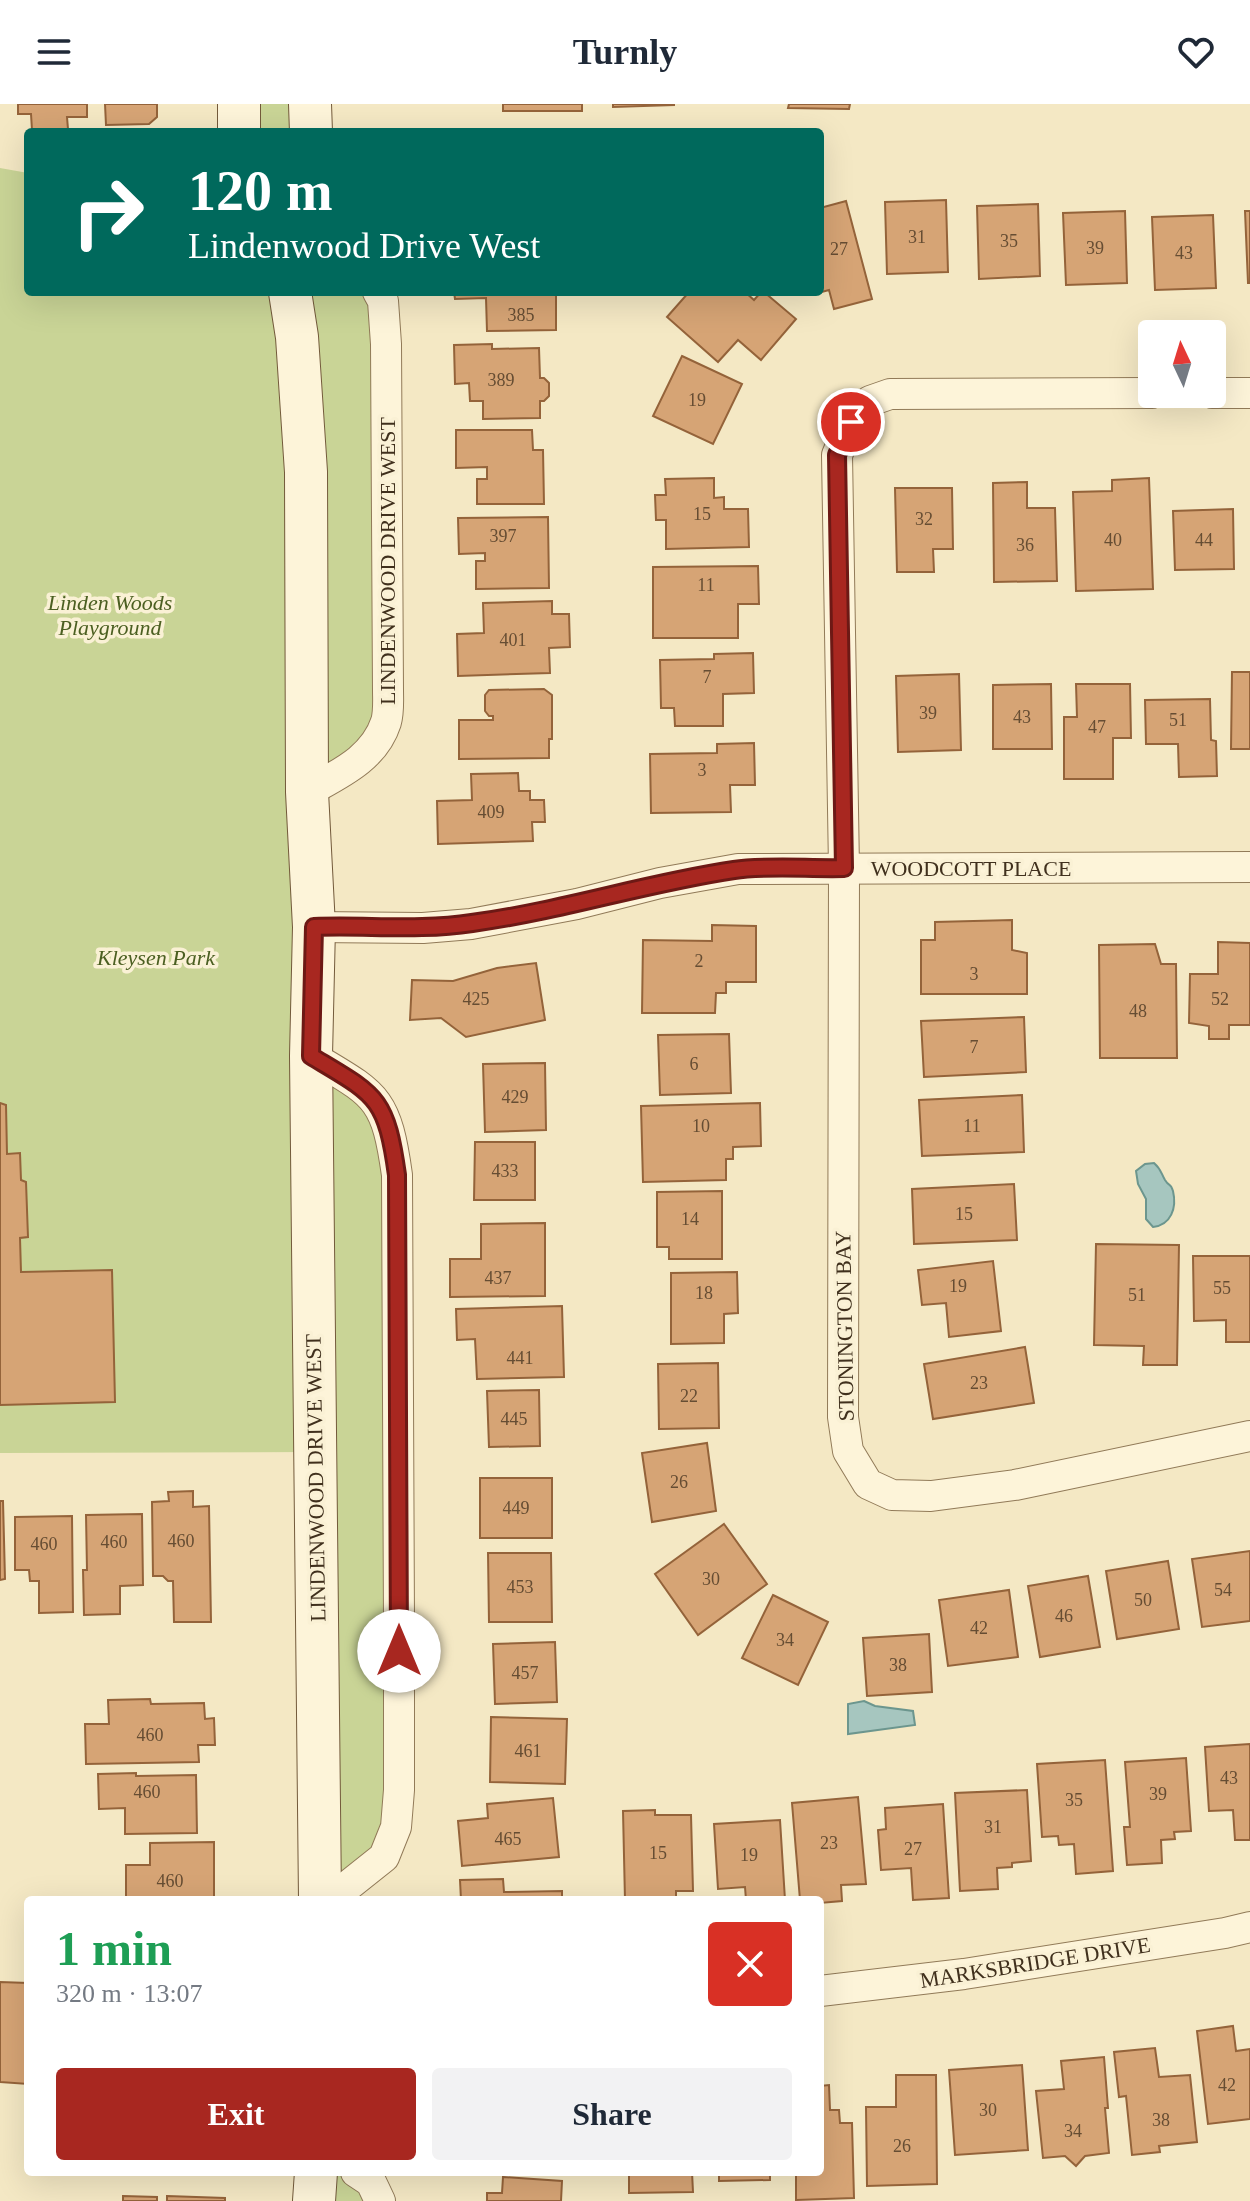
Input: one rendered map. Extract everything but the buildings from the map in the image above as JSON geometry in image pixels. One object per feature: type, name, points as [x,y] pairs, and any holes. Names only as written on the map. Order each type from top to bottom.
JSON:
[{"type":"street","points":[[239,104],[239,128]]},
{"type":"street","points":[[310,104],[311,128]]},
{"type":"street","name":"LINDENWOOD DRIVE WEST","points":[[291,296],[297,337],[306,472],[307,792],[314,927],[311,1056],[320,1896]]},
{"type":"street","name":"LINDENWOOD DRIVE WEST","points":[[307,792],[354,765],[373,749],[386,721],[386,344],[380,296]]},
{"type":"street","name":"STONINGTON BAY","points":[[1138,393],[890,394],[870,401],[851,422],[837,455],[844,868],[843,1417],[848,1451],[868,1484],[892,1495],[931,1496],[1015,1485],[1250,1436]]},
{"type":"street","points":[[1226,393],[1250,393]]},
{"type":"street","name":"WOODCOTT PLACE","points":[[314,927],[423,928],[471,924],[738,869],[1250,867]]},
{"type":"street","points":[[311,1056],[362,1087],[376,1100],[385,1116],[397,1175],[399,1790],[396,1827],[384,1857],[335,1896]]},
{"type":"street","name":"MARKSBRIDGE DRIVE","points":[[824,1991],[964,1974],[1250,1927]]},
{"type":"street","points":[[314,2201],[316,2176]]},
{"type":"street","points":[[362,2176],[371,2182],[380,2201]]},
{"type":"green space","points":[[239,104],[310,104],[311,128],[239,128]]},
{"type":"green space","name":"Kleysen Park","points":[[0,168],[24,172],[24,296],[378,296],[386,721],[307,793],[311,1056],[385,1116],[396,1827],[334,1896],[330,1896],[314,1452],[0,1453]]},
{"type":"green space","points":[[316,2176],[359,2176],[380,2201],[314,2201]]},
{"type":"water","points":[[1154,1163],[1173,1191],[1174,1204],[1168,1219],[1153,1227],[1146,1219],[1146,1199],[1138,1184],[1136,1171],[1145,1164]]},
{"type":"water","points":[[864,1701],[875,1706],[913,1711],[915,1725],[848,1734],[848,1704]]},
{"type":"route","points":[[399,1651],[397,1175],[385,1116],[376,1100],[362,1087],[311,1056],[314,927],[423,928],[471,924],[738,869],[844,868],[837,455],[851,422]]},
{"type":"park label","name":"Linden Woods Playground","points":[[110,614]]}]
